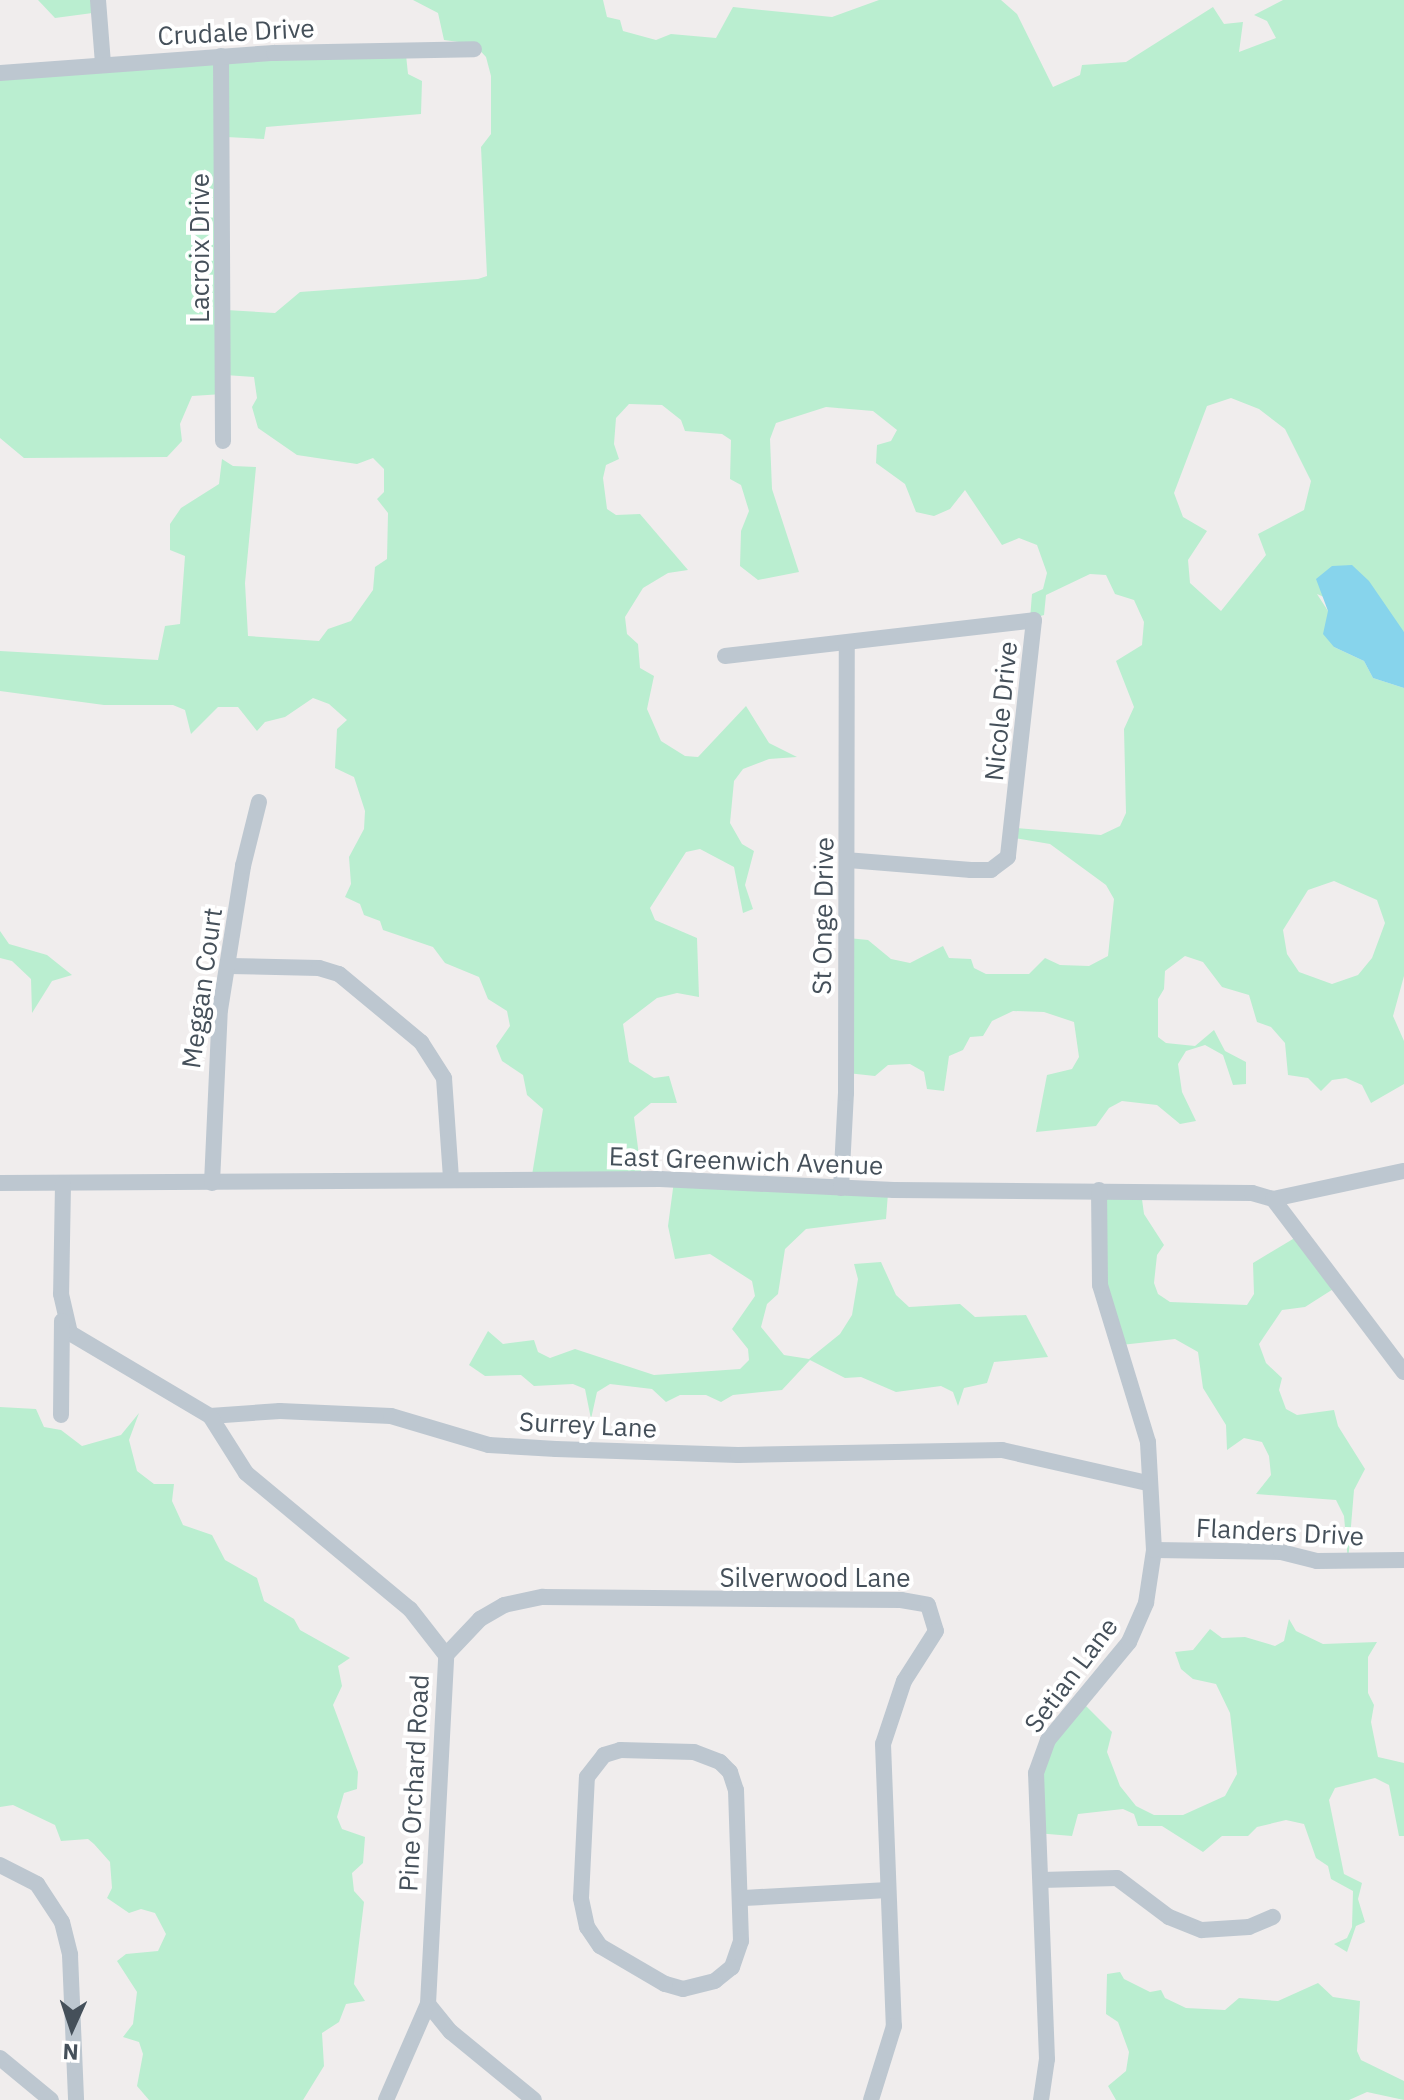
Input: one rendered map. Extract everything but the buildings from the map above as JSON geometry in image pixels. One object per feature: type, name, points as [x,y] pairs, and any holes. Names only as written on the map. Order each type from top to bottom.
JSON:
[{"type":"street","points":[[98,0],[103,63]]},
{"type":"street","name":"Crudale Drive","points":[[0,73],[221,56],[474,49]]},
{"type":"street","name":"Lacroix Drive","points":[[221,56],[223,441]]},
{"type":"street","name":"Nicole Drive","points":[[725,656],[1034,620],[1008,857],[991,870],[848,860]]},
{"type":"street","name":"St Onge Drive","points":[[841,1188],[848,860],[847,644]]},
{"type":"street","name":"Meggan Court","points":[[212,1183],[215,1051],[243,866],[259,802]]},
{"type":"street","points":[[229,966],[319,968],[339,974],[421,1042],[444,1078],[451,1179]]},
{"type":"street","points":[[1404,1171],[1273,1199],[1404,1372]]},
{"type":"street","name":"East Greenwich Avenue","points":[[0,1183],[660,1179],[841,1188],[1224,1192],[1273,1199]]},
{"type":"street","points":[[61,1415],[63,1184]]},
{"type":"street","name":"Setian Lane","points":[[1041,2100],[1047,2059],[1041,1880],[1033,1794],[1041,1756],[1059,1725],[1129,1642],[1146,1603],[1154,1550],[1147,1483],[1148,1442],[1139,1404],[1100,1285],[1099,1190]]},
{"type":"street","points":[[62,1316],[81,1343],[210,1416]]},
{"type":"street","name":"Surrey Lane","points":[[210,1416],[280,1411],[391,1416],[489,1445],[556,1449],[738,1455],[1002,1450],[1147,1483]]},
{"type":"street","name":"Pine Orchard Road","points":[[210,1416],[246,1473],[410,1609],[446,1655],[428,2004],[386,2100]]},
{"type":"street","name":"Flanders Drive","points":[[1154,1550],[1281,1552],[1317,1561],[1404,1560]]},
{"type":"street","name":"Silverwood Lane","points":[[446,1655],[480,1619],[524,1599],[901,1600],[928,1605],[936,1631],[904,1681],[886,1727],[894,2026],[871,2100]]},
{"type":"street","points":[[620,1750],[694,1752],[720,1762],[736,1790],[744,1898],[738,1955],[715,1981],[683,1989],[665,1984],[600,1946],[587,1927],[581,1898],[585,1790],[595,1763],[620,1750]]},
{"type":"street","points":[[0,1865],[37,1884],[62,1922],[70,1955],[76,2100]]},
{"type":"street","points":[[1041,1880],[1117,1878],[1169,1917],[1202,1930],[1249,1927],[1273,1917]]},
{"type":"street","points":[[744,1898],[888,1890]]},
{"type":"street","points":[[428,2004],[451,2032],[534,2100]]},
{"type":"street","points":[[0,2058],[51,2100]]},
{"type":"green space","points":[[38,0],[99,0],[100,12],[55,18]]},
{"type":"green space","points":[[413,0],[603,0],[607,17],[620,20],[623,31],[656,40],[671,34],[716,38],[733,7],[832,17],[879,0],[1001,0],[1017,14],[1053,87],[1080,75],[1082,65],[1126,62],[1213,7],[1224,24],[1243,22],[1239,52],[1276,38],[1267,21],[1254,15],[1283,0],[1404,0],[1404,632],[1317,594],[1328,611],[1334,647],[1364,661],[1373,678],[1404,688],[1404,976],[1393,1016],[1404,1041],[1404,1084],[1371,1103],[1362,1085],[1346,1078],[1332,1080],[1321,1091],[1308,1078],[1288,1075],[1285,1043],[1271,1027],[1257,1022],[1249,995],[1222,987],[1203,962],[1185,956],[1165,971],[1164,989],[1158,999],[1158,1037],[1166,1043],[1195,1046],[1214,1030],[1225,1051],[1246,1062],[1246,1084],[1233,1085],[1223,1055],[1205,1045],[1186,1051],[1178,1064],[1182,1092],[1196,1121],[1180,1124],[1157,1105],[1122,1101],[1109,1108],[1096,1126],[1036,1132],[1047,1075],[1072,1069],[1079,1057],[1074,1022],[1044,1012],[1013,1011],[992,1021],[983,1036],[970,1037],[963,1050],[949,1056],[944,1091],[927,1089],[924,1072],[910,1064],[888,1065],[875,1076],[847,1073],[848,938],[868,940],[891,959],[910,963],[943,946],[949,958],[971,959],[974,968],[986,974],[1029,974],[1045,958],[1060,965],[1089,966],[1108,956],[1114,899],[1106,885],[1050,844],[1015,838],[1016,828],[1101,835],[1120,826],[1126,813],[1124,729],[1134,707],[1116,661],[1142,645],[1144,622],[1134,600],[1115,594],[1106,575],[1090,574],[1046,595],[1044,615],[1030,619],[1032,594],[1043,589],[1047,573],[1037,545],[1019,538],[1002,545],[965,490],[950,509],[934,516],[916,512],[905,484],[876,463],[877,445],[891,441],[897,430],[873,411],[826,407],[776,423],[770,439],[772,489],[799,572],[758,580],[740,566],[741,531],[749,511],[741,485],[730,479],[731,440],[722,434],[685,431],[681,420],[662,405],[629,404],[616,418],[614,444],[619,459],[606,465],[603,478],[607,509],[616,515],[640,514],[688,570],[668,573],[643,588],[625,617],[627,634],[638,644],[640,668],[654,676],[647,709],[661,741],[685,756],[698,757],[746,706],[769,743],[797,757],[769,759],[743,769],[734,781],[730,823],[742,844],[754,851],[745,885],[753,909],[743,913],[734,867],[700,849],[686,852],[650,908],[655,920],[697,938],[699,997],[677,993],[657,998],[623,1024],[629,1062],[654,1078],[669,1076],[677,1103],[651,1103],[634,1117],[642,1179],[532,1175],[543,1109],[527,1095],[523,1075],[502,1061],[496,1046],[510,1026],[507,1011],[488,999],[479,977],[445,963],[433,947],[383,930],[380,921],[364,915],[360,904],[345,897],[351,884],[349,857],[364,829],[365,811],[354,777],[335,768],[337,729],[347,720],[329,704],[313,698],[285,717],[265,722],[257,731],[238,707],[218,707],[191,734],[185,710],[173,705],[104,705],[0,691],[0,651],[158,660],[165,626],[180,624],[185,556],[170,550],[170,524],[181,508],[219,484],[222,459],[233,466],[256,467],[245,583],[248,636],[319,641],[328,629],[351,621],[373,590],[375,567],[387,559],[388,513],[377,499],[384,492],[384,469],[373,458],[357,464],[297,455],[258,428],[252,407],[257,398],[254,377],[225,375],[223,394],[192,396],[180,424],[182,441],[167,457],[24,458],[0,438],[0,74],[405,45],[408,74],[422,81],[421,114],[266,127],[264,139],[226,137],[226,310],[275,313],[300,292],[487,276],[481,147],[491,134],[491,76],[486,57],[474,44],[444,40],[438,13]],"holes":[[[1231,398],[1259,409],[1285,429],[1311,481],[1304,510],[1258,534],[1266,555],[1221,611],[1190,583],[1188,560],[1207,531],[1183,517],[1174,493],[1207,406]],[[1334,881],[1377,900],[1385,923],[1372,958],[1358,975],[1332,984],[1299,972],[1287,954],[1283,930],[1308,890]]]},
{"type":"green space","points":[[0,931],[9,944],[47,955],[72,975],[52,981],[32,1013],[31,979],[12,961],[0,958]]},
{"type":"green space","points":[[674,1181],[888,1193],[886,1219],[806,1229],[785,1249],[778,1294],[767,1304],[761,1327],[784,1355],[809,1359],[840,1334],[852,1315],[858,1279],[854,1264],[881,1262],[896,1295],[909,1307],[960,1304],[975,1317],[1026,1315],[1048,1357],[994,1362],[987,1383],[964,1388],[958,1406],[953,1392],[941,1386],[896,1392],[861,1377],[845,1378],[810,1360],[782,1390],[733,1395],[721,1402],[706,1395],[680,1395],[666,1402],[652,1389],[610,1384],[597,1392],[591,1419],[585,1389],[573,1384],[534,1386],[521,1375],[485,1376],[469,1365],[488,1331],[503,1344],[534,1340],[538,1352],[550,1358],[575,1349],[654,1375],[740,1369],[749,1360],[748,1349],[732,1329],[755,1296],[752,1281],[710,1254],[675,1259],[668,1226]]},
{"type":"green space","points":[[1141,1192],[1144,1214],[1164,1245],[1157,1255],[1154,1283],[1158,1294],[1170,1302],[1247,1305],[1254,1294],[1253,1263],[1298,1236],[1338,1286],[1305,1307],[1282,1310],[1259,1344],[1266,1363],[1282,1378],[1279,1390],[1286,1409],[1297,1415],[1334,1410],[1338,1426],[1365,1469],[1354,1490],[1348,1562],[1344,1516],[1336,1500],[1256,1494],[1271,1475],[1269,1456],[1262,1442],[1244,1438],[1227,1450],[1226,1425],[1203,1388],[1198,1352],[1175,1339],[1121,1345],[1101,1288],[1099,1195]]},
{"type":"green space","points":[[0,1407],[36,1409],[44,1427],[61,1430],[82,1446],[121,1435],[139,1413],[129,1440],[137,1471],[154,1484],[174,1484],[172,1501],[183,1525],[212,1535],[225,1560],[257,1578],[264,1601],[294,1619],[300,1630],[350,1658],[338,1666],[342,1686],[333,1705],[358,1772],[357,1789],[344,1793],[337,1817],[342,1829],[365,1837],[363,1863],[352,1873],[354,1891],[364,1902],[354,1984],[365,2001],[346,2004],[339,2022],[322,2033],[324,2066],[303,2100],[149,2100],[137,2086],[143,2054],[139,2042],[123,2037],[133,2024],[137,1992],[117,1961],[126,1954],[158,1951],[166,1934],[155,1913],[141,1909],[129,1913],[107,1898],[112,1888],[110,1862],[88,1839],[61,1841],[55,1825],[13,1805],[0,1807]]},
{"type":"green space","points":[[1289,1619],[1296,1631],[1323,1644],[1377,1642],[1368,1657],[1368,1693],[1374,1705],[1371,1722],[1378,1757],[1404,1763],[1404,1836],[1399,1836],[1389,1785],[1375,1778],[1335,1788],[1329,1800],[1344,1874],[1362,1883],[1358,1899],[1365,1922],[1356,1926],[1347,1952],[1334,1944],[1347,1938],[1352,1927],[1353,1891],[1331,1879],[1328,1866],[1316,1858],[1304,1824],[1286,1820],[1257,1827],[1248,1836],[1222,1836],[1203,1852],[1162,1826],[1138,1826],[1134,1814],[1123,1809],[1078,1814],[1072,1836],[1036,1833],[1040,1759],[1082,1702],[1112,1732],[1107,1752],[1120,1786],[1136,1806],[1154,1815],[1183,1815],[1225,1796],[1237,1774],[1230,1713],[1216,1684],[1193,1679],[1181,1669],[1175,1652],[1193,1650],[1210,1629],[1222,1638],[1245,1637],[1275,1646],[1284,1641]]},
{"type":"green space","points":[[1120,1972],[1124,1979],[1150,1992],[1161,1990],[1165,1998],[1186,2008],[1225,2010],[1239,1998],[1278,2001],[1318,1983],[1333,1997],[1360,2001],[1357,2051],[1361,2060],[1404,2081],[1404,2100],[1367,2092],[1349,2100],[1116,2100],[1108,2086],[1126,2071],[1129,2052],[1118,2022],[1106,2014],[1107,1974]]},
{"type":"water","points":[[1352,565],[1369,581],[1404,632],[1404,688],[1373,678],[1364,661],[1334,647],[1323,634],[1328,611],[1316,579],[1332,566]]}]
